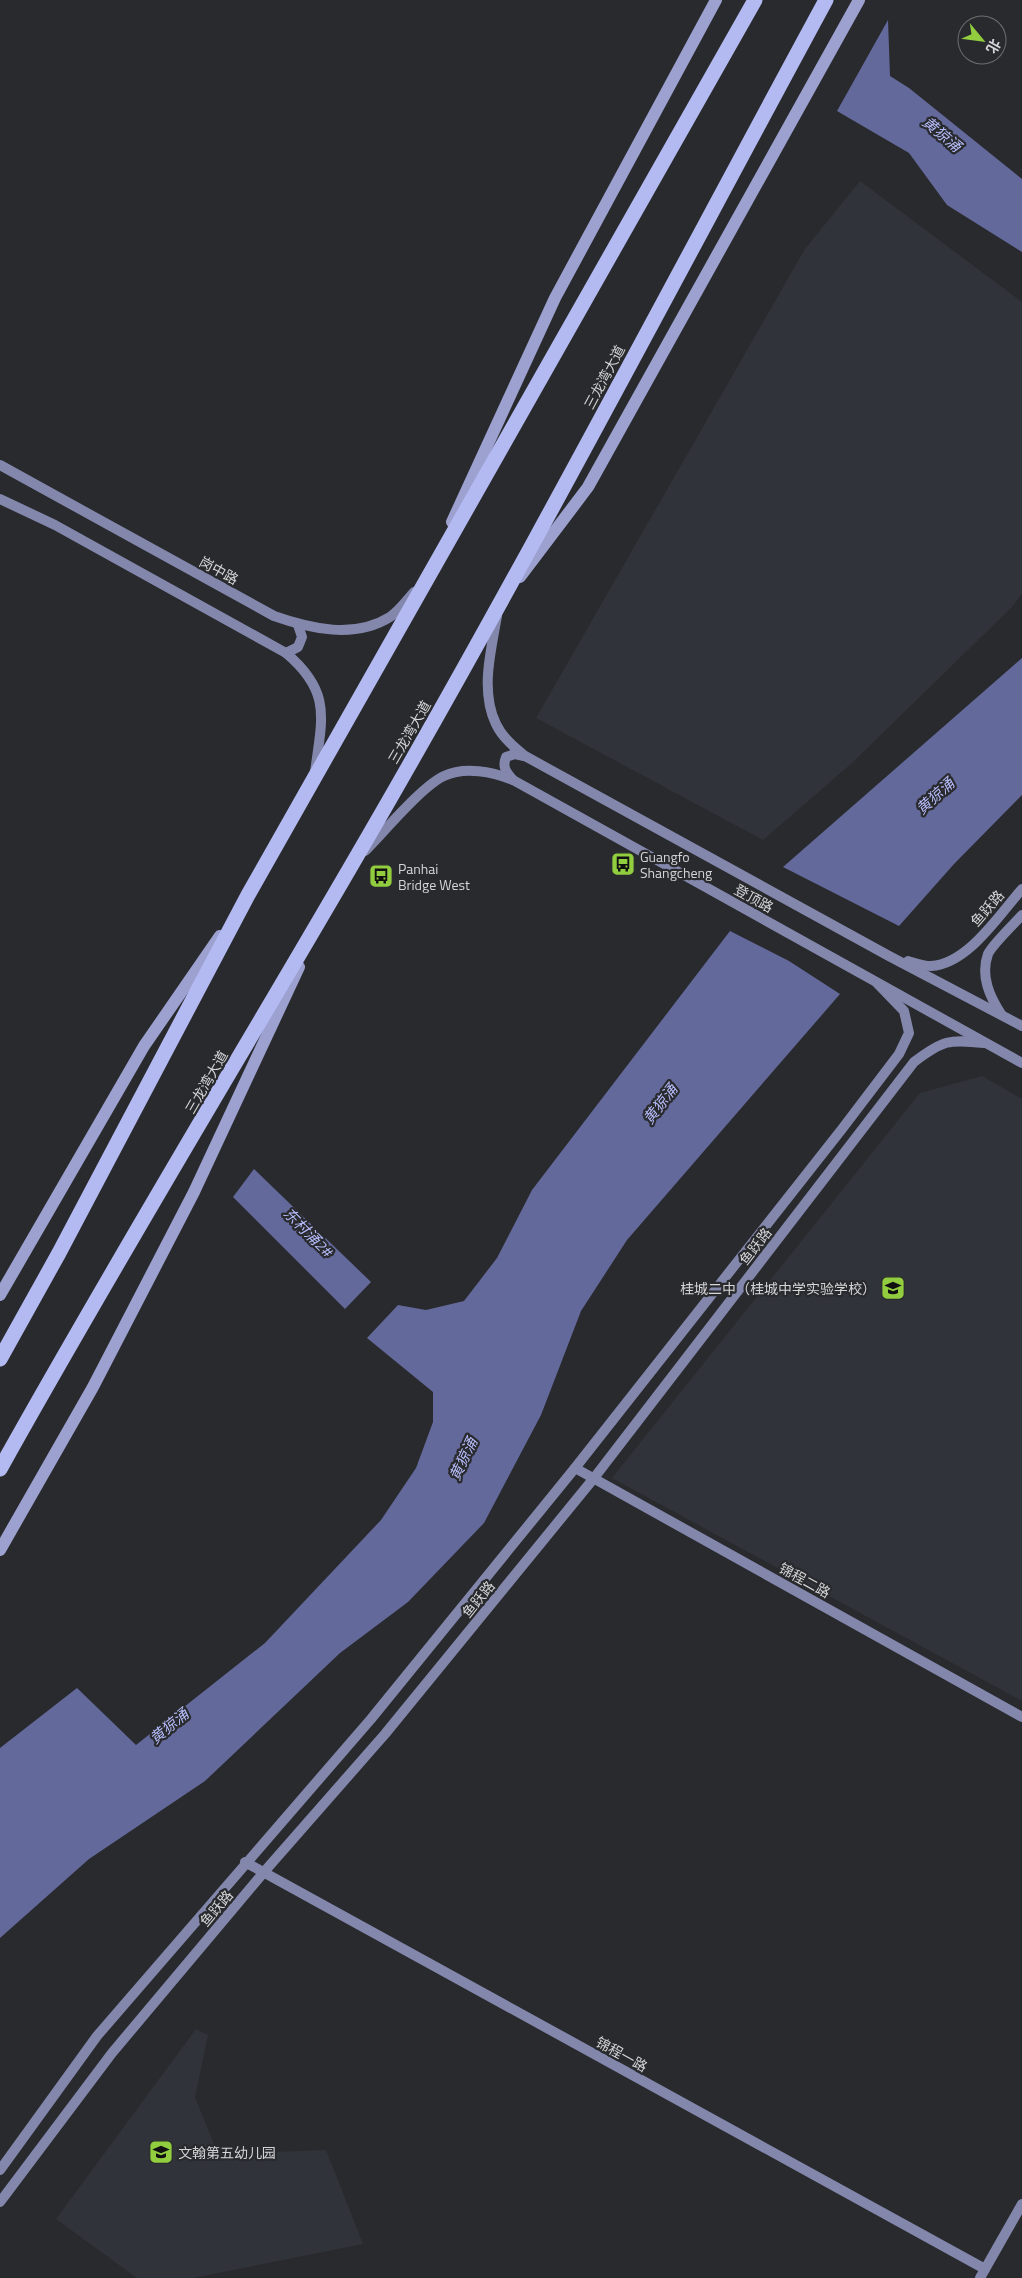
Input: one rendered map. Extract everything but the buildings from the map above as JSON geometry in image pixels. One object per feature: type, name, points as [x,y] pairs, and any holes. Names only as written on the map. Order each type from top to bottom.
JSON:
[{"type":"highway","points":[[0,1359],[59,1253],[248,895],[755,0]]},
{"type":"highway","name":"三龙湾大道","points":[[0,1469],[53,1374],[354,862],[499,605],[826,0]]},
{"type":"main road","points":[[425,580],[555,298],[716,0]]},
{"type":"main road","points":[[499,605],[588,487],[859,0]]},
{"type":"main road","points":[[0,1295],[144,1046],[248,895]]},
{"type":"main road","points":[[0,1550],[93,1387],[190,1201],[327,906]]},
{"type":"street","name":"岗中路","points":[[0,466],[274,616],[298,625],[336,631],[371,626],[392,616],[425,580]]},
{"type":"street","points":[[0,498],[56,525],[286,653],[312,681],[319,697],[322,716],[314,778]]},
{"type":"street","name":"登顶路","points":[[499,605],[490,656],[488,695],[496,725],[508,742],[525,756],[889,956],[1022,1026]]},
{"type":"street","points":[[286,653],[298,647],[302,637],[298,625]]},
{"type":"street","points":[[513,780],[503,763],[506,757],[515,754],[525,756]]},
{"type":"street","name":"登顶路","points":[[354,862],[423,792],[445,776],[472,771],[493,772],[513,780],[1022,1063]]},
{"type":"street","name":"鱼跃路","points":[[889,956],[929,966],[952,962],[972,946],[1022,889]]},
{"type":"street","points":[[1002,1015],[990,996],[985,975],[989,954],[1022,915]]},
{"type":"street","name":"鱼跃路","points":[[0,2170],[97,2036],[245,1862],[372,1719],[575,1468],[899,1054],[909,1033],[904,1011],[877,983]]},
{"type":"street","name":"鱼跃路","points":[[0,2202],[112,2052],[264,1872],[385,1734],[594,1478],[914,1062],[933,1048],[955,1040],[984,1042]]},
{"type":"street","name":"锦程二路","points":[[575,1468],[1022,1717]]},
{"type":"street","name":"锦程一路","points":[[245,1862],[983,2274]]},
{"type":"street","points":[[983,2274],[1022,2204]]},
{"type":"shaded area","points":[[860,181],[1022,302],[1022,594],[1012,607],[852,763],[763,840],[536,718],[805,249]]},
{"type":"shaded area","name":"桂城二中（桂城中学实验学校）","points":[[982,1076],[1022,1099],[1022,1701],[612,1478],[920,1093]]},
{"type":"shaded area","name":"文翰第五幼儿园","points":[[196,2029],[208,2035],[195,2097],[218,2154],[326,2150],[363,2244],[193,2278],[137,2278],[56,2219]]},
{"type":"water","name":"黄猄涌","points":[[888,20],[890,76],[909,88],[1022,179],[1022,252],[947,205],[909,153],[837,111]]},
{"type":"water","name":"黄猄涌","points":[[1022,658],[1022,795],[954,864],[899,926],[783,867]]},
{"type":"water","name":"黄猄涌","points":[[730,931],[789,961],[840,994],[627,1240],[581,1311],[541,1415],[484,1523],[408,1602],[340,1653],[205,1781],[89,1859],[0,1938],[0,1748],[77,1688],[136,1745],[265,1643],[381,1520],[416,1468],[433,1422],[433,1392],[367,1338],[398,1305],[426,1310],[464,1301],[497,1258],[532,1190]]},
{"type":"water","name":"东村涌2#","points":[[254,1169],[371,1282],[345,1309],[233,1197]]},
{"type":"place","name":"Guangfo Shangcheng","points":[[623,864]]},
{"type":"place","name":"Panhai Bridge West","points":[[381,876]]},
{"type":"place","name":"桂城二中（桂城中学实验学校）","points":[[893,1288]]},
{"type":"place","name":"文翰第五幼儿园","points":[[161,2152]]}]
